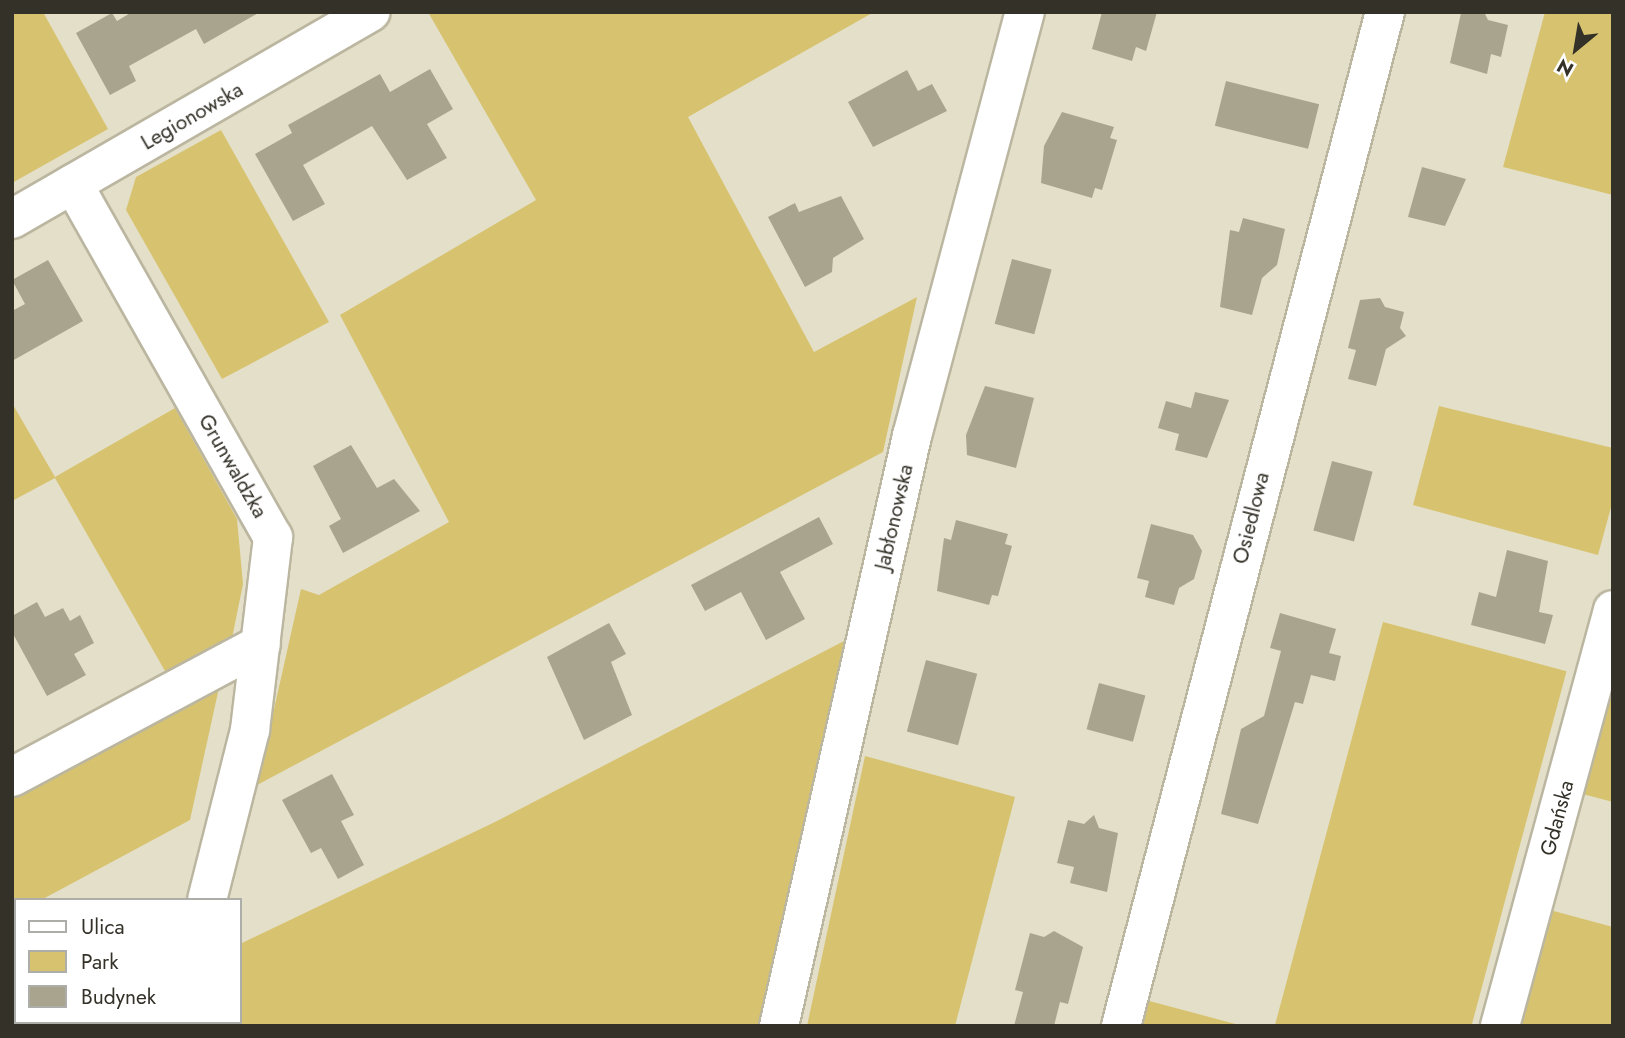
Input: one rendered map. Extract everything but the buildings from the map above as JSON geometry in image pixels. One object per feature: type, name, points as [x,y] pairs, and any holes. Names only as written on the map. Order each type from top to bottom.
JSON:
[{"type":"street","name":"Legionowska","points":[[12,219],[371,12]]},
{"type":"street","name":"Jabłonowska","points":[[779,1026],[912,436],[1025,12]]},
{"type":"street","name":"Osiedlowa","points":[[1121,1026],[1385,12]]},
{"type":"street","name":"Grunwaldzka","points":[[73,184],[272,537],[250,730],[208,898]]},
{"type":"street","name":"Gdańska","points":[[1500,1026],[1613,610]]},
{"type":"street","points":[[12,776],[261,644]]},
{"type":"green space","points":[[12,12],[43,12],[108,129],[12,183]]},
{"type":"green space","points":[[428,12],[874,12],[688,117],[814,352],[917,297],[883,452],[257,785],[301,589],[319,595],[449,522],[340,315],[536,200]]},
{"type":"green space","points":[[1545,12],[1613,12],[1613,195],[1503,167]]},
{"type":"green space","points":[[221,130],[329,322],[222,379],[126,210],[136,177]]},
{"type":"green space","points":[[12,403],[55,477],[175,408],[237,519],[243,584],[231,643],[169,678],[55,478],[12,501]]},
{"type":"green space","points":[[1439,406],[1613,448],[1613,500],[1598,555],[1413,505]]},
{"type":"green space","points":[[1383,622],[1567,671],[1471,1026],[1275,1025]]},
{"type":"green space","points":[[844,641],[759,1026],[85,1026],[242,1024],[242,943],[495,822]]},
{"type":"green space","points":[[222,674],[190,820],[45,898],[14,898],[12,915],[12,788]]},
{"type":"green space","points":[[1613,676],[1613,802],[1579,793]]},
{"type":"green space","points":[[865,756],[1015,797],[955,1026],[807,1026]]},
{"type":"green space","points":[[1550,910],[1613,927],[1613,1026],[1519,1026]]},
{"type":"green space","points":[[1142,999],[1243,1026],[1134,1026]]}]
